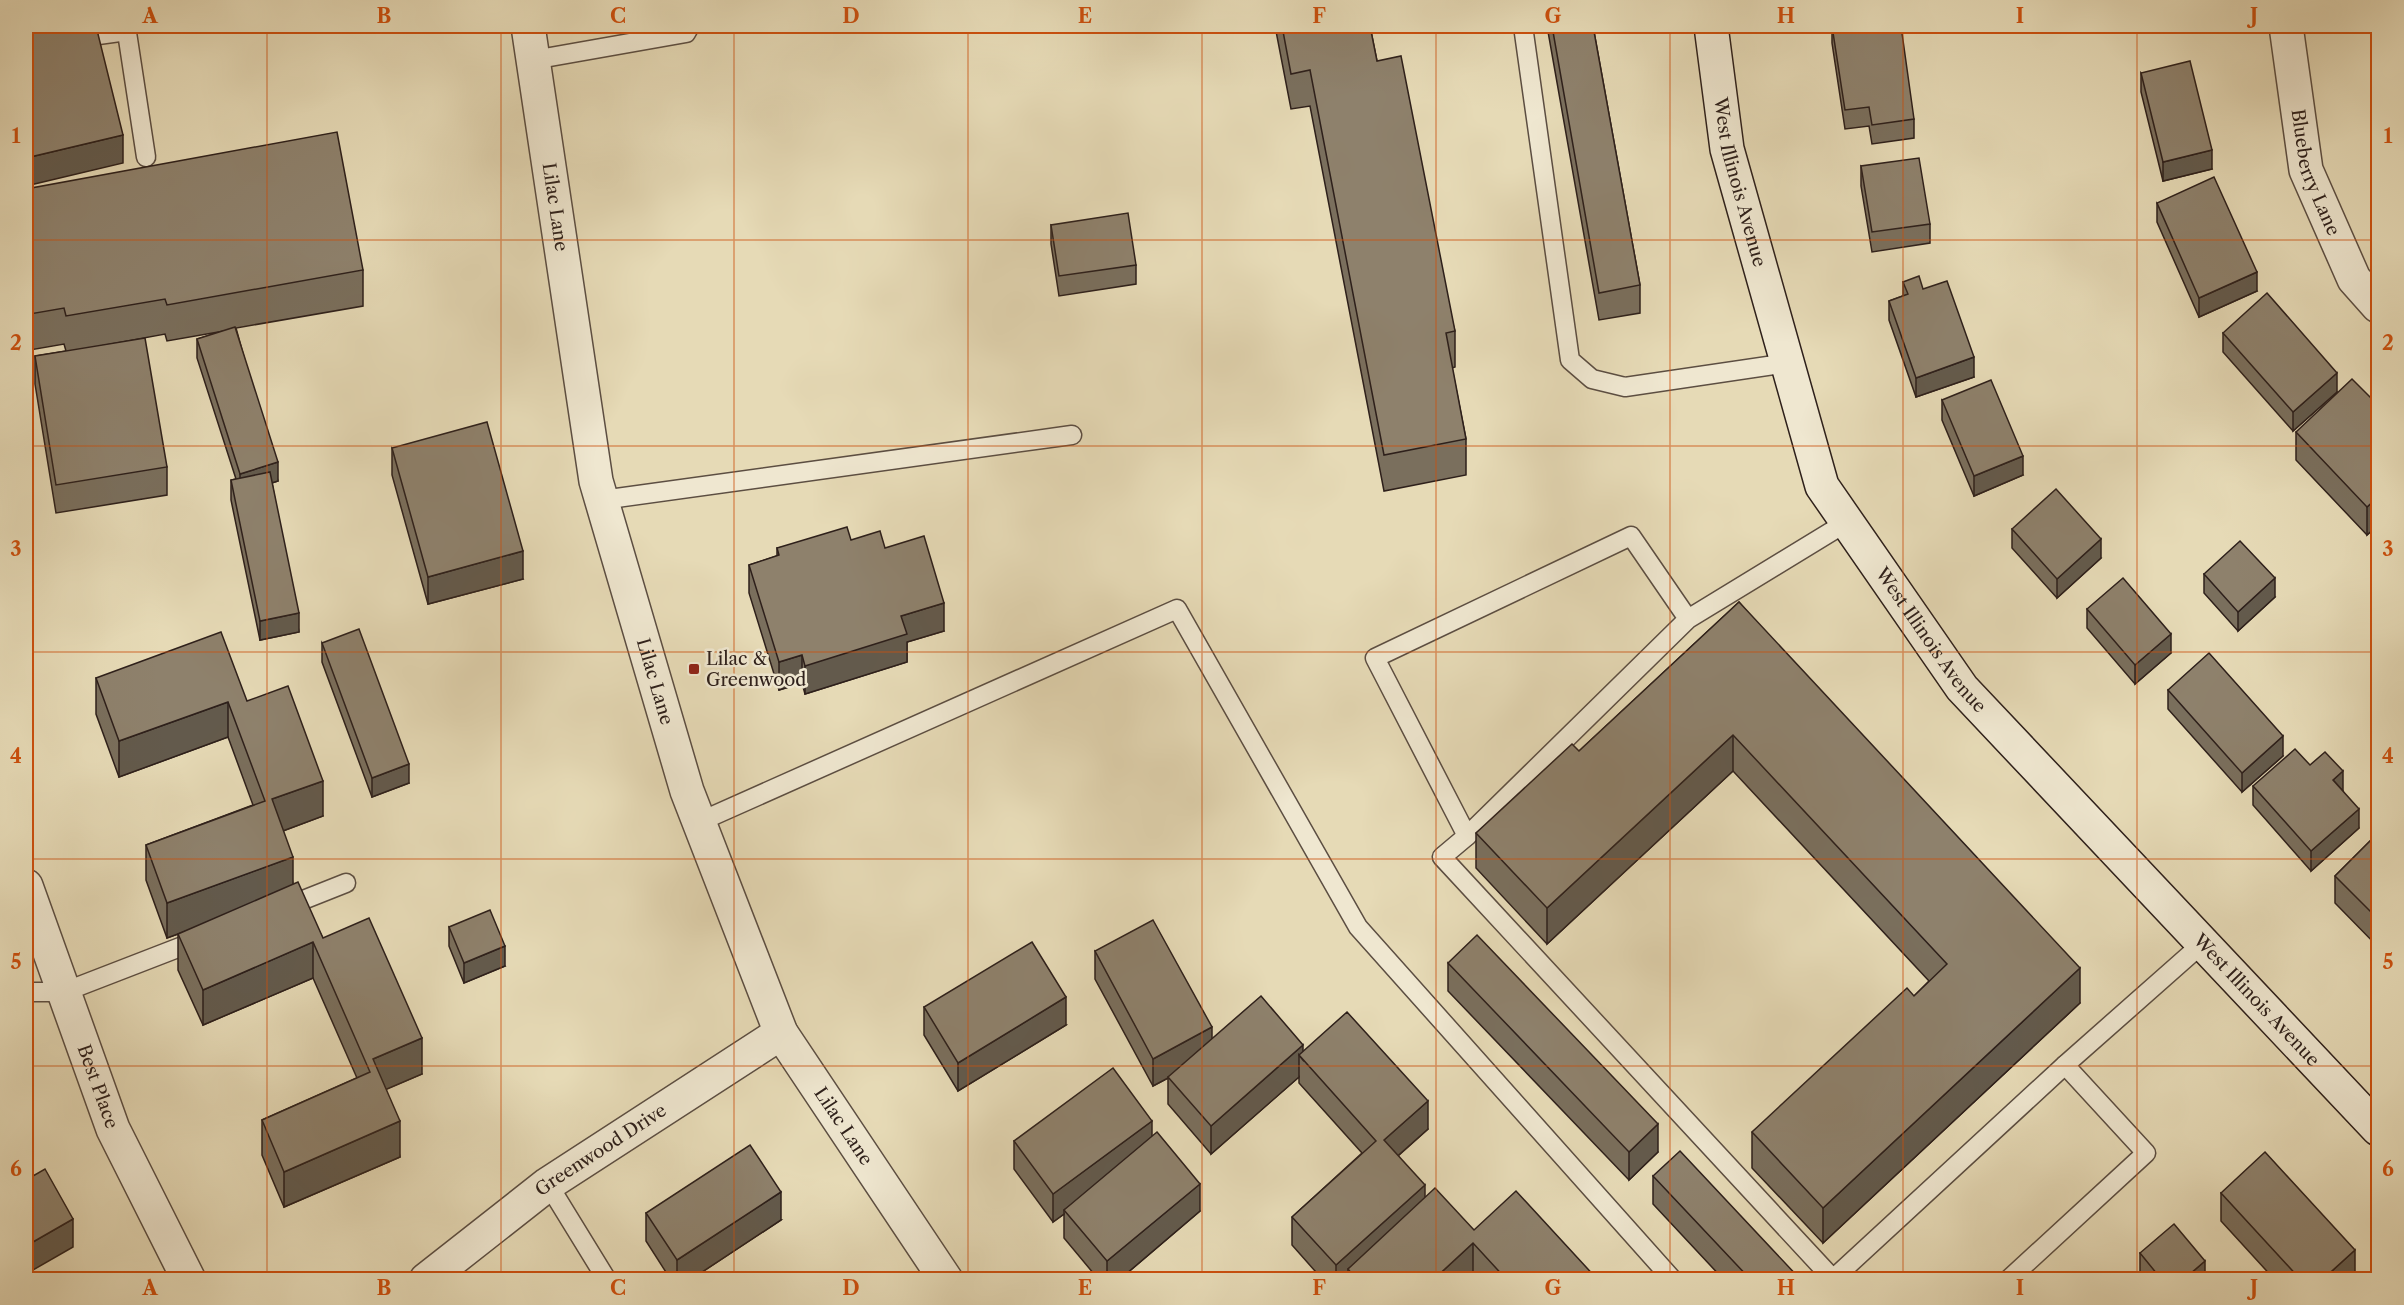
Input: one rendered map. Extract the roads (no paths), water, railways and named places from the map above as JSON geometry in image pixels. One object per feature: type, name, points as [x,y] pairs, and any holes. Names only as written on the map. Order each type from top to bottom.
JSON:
[{"type":"street","name":"Lilac Lane","points":[[528,26],[596,481],[687,791],[781,1033],[946,1280]]},
{"type":"street","name":"West Illinois Avenue","points":[[1711,26],[1727,149],[1822,486],[1962,688],[2379,1129]]},
{"type":"street","name":"Blueberry Lane","points":[[2286,26],[2306,170],[2354,279],[2379,306]]},
{"type":"street","name":"Best Place","points":[[26,886],[113,1129],[189,1280]]},
{"type":"street","name":"Greenwood Drive","points":[[426,1280],[548,1184],[781,1033]]},
{"type":"lane","points":[[533,60],[686,33],[690,26]]},
{"type":"lane","points":[[1523,26],[1570,360],[1592,379],[1625,387],[1788,363]]},
{"type":"lane","points":[[26,45],[126,28],[146,157]]},
{"type":"lane","points":[[602,500],[1072,435]]},
{"type":"lane","points":[[1847,522],[1688,618],[1467,836],[1442,857],[1833,1279],[2065,1065],[2202,943]]},
{"type":"lane","points":[[1467,836],[1375,658],[1631,536],[1688,618]]},
{"type":"lane","points":[[699,822],[1177,609],[1358,927],[1673,1280]]},
{"type":"lane","points":[[270,913],[346,883]]},
{"type":"lane","points":[[26,992],[64,992],[215,934]]},
{"type":"lane","points":[[2008,1280],[2146,1153],[2065,1065]]},
{"type":"lane","points":[[548,1184],[607,1280]]},
{"type":"place","name":"Lilac & Greenwood","points":[[694,669]]}]
